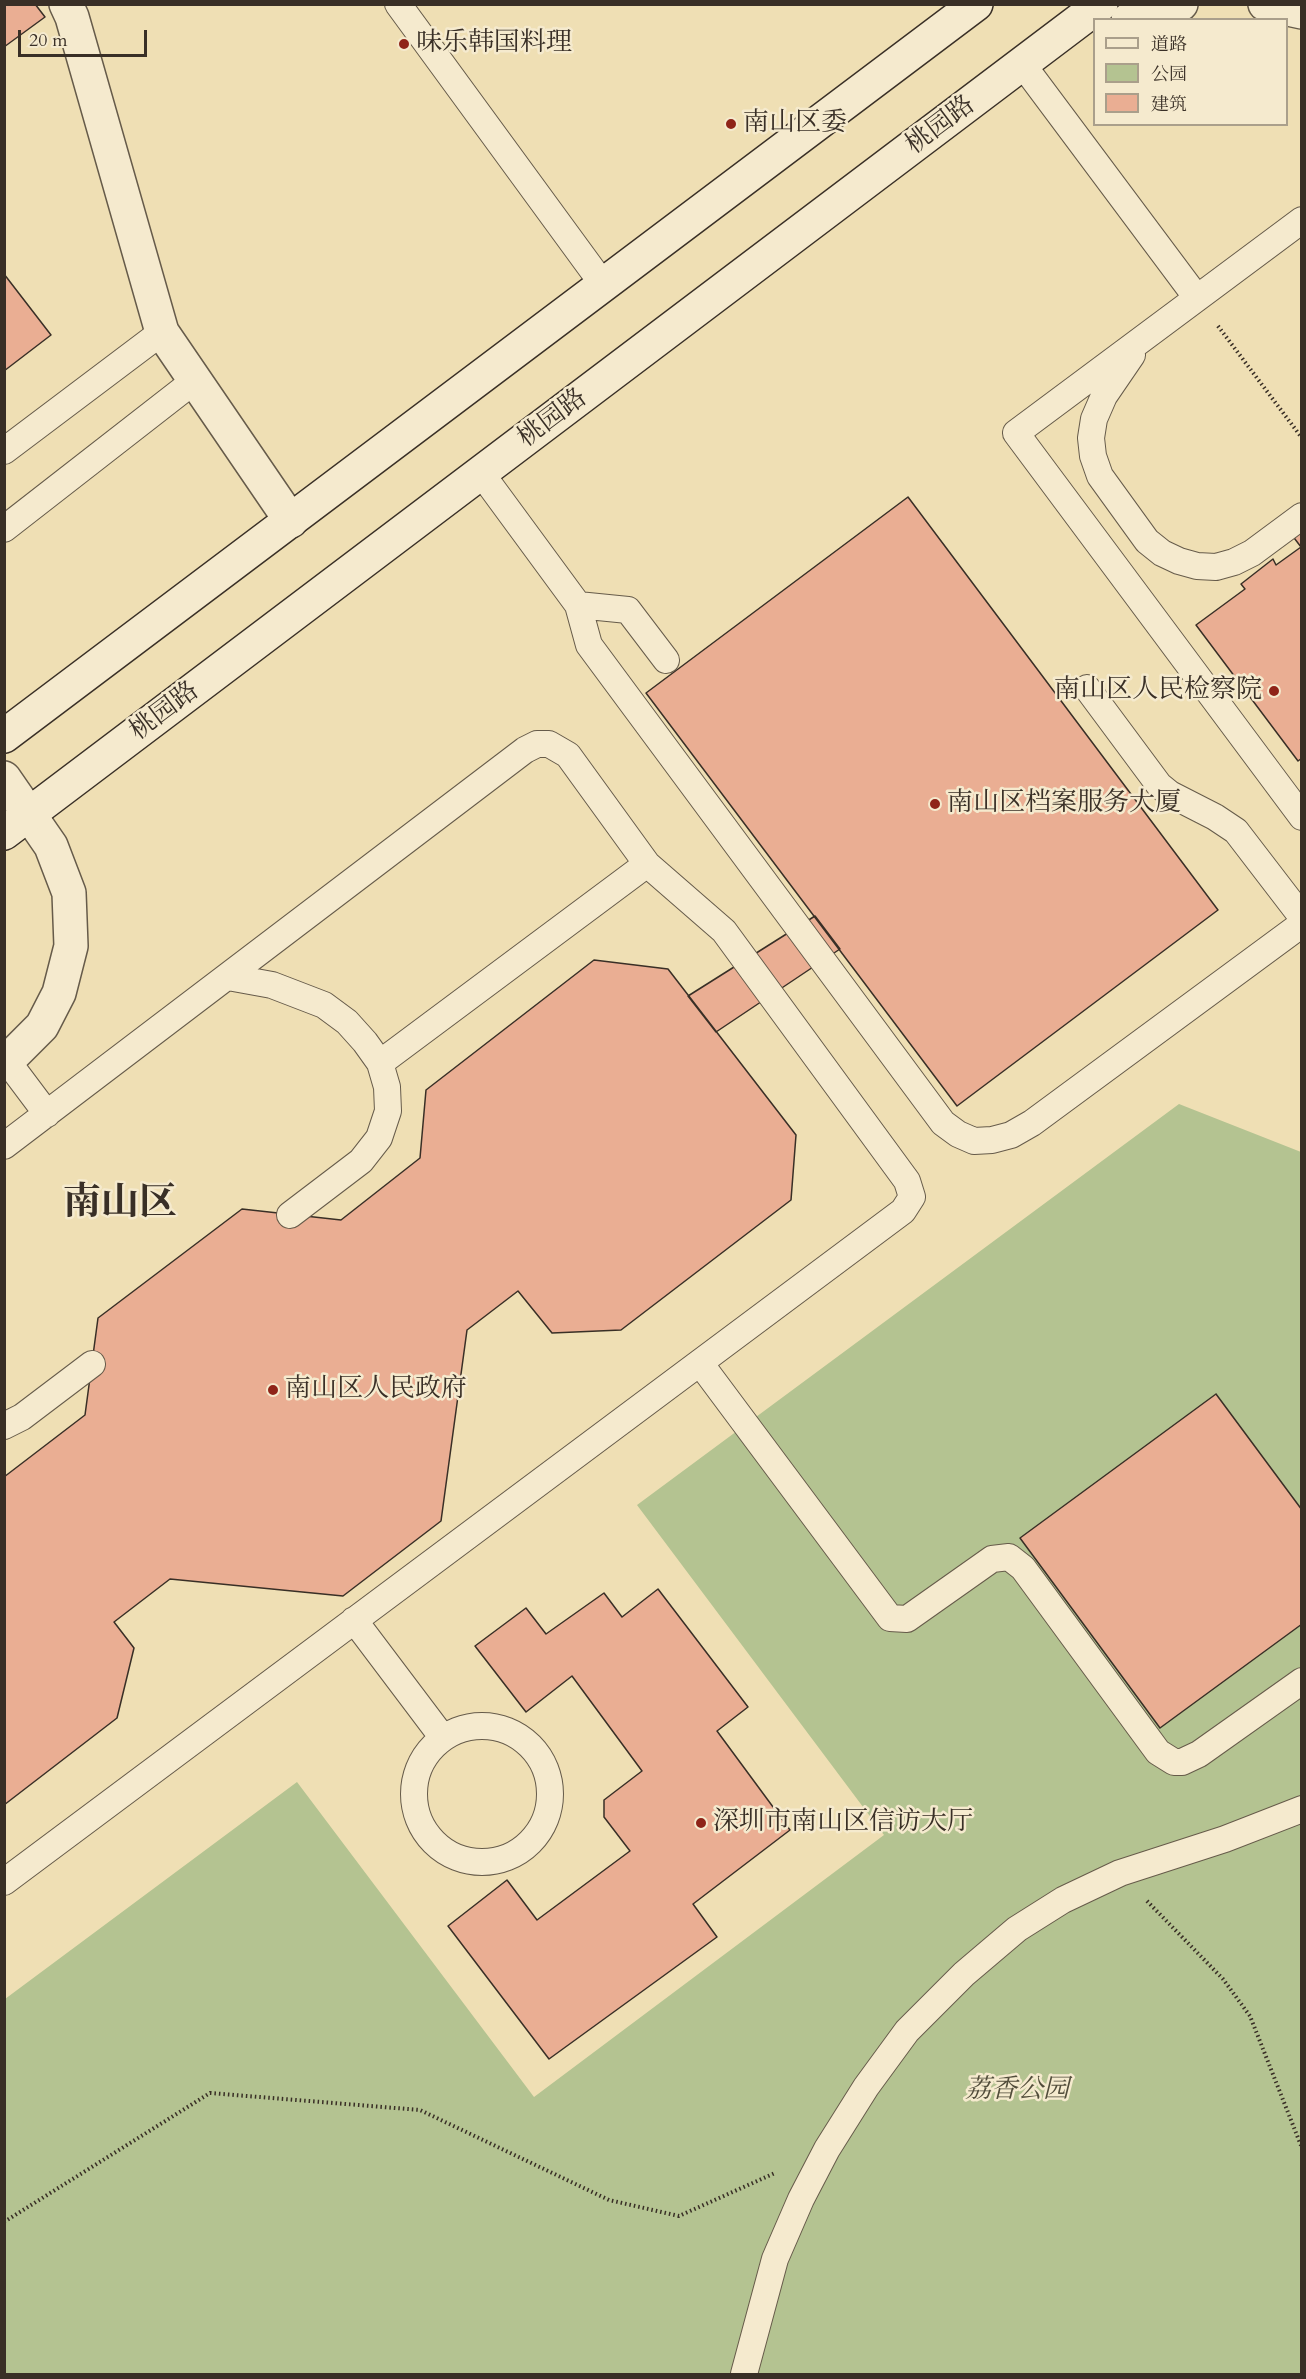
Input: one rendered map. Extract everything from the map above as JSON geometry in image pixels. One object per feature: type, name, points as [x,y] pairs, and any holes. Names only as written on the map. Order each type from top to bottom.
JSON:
[{"type":"main road","points":[[66,4],[72,17],[162,332],[291,521]]},
{"type":"main road","points":[[4,736],[976,4]]},
{"type":"main road","name":"桃园路","points":[[4,833],[1101,4]]},
{"type":"main road","points":[[1135,18],[1181,4]]},
{"type":"main road","points":[[1264,4],[1302,12]]},
{"type":"main road","points":[[1031,58],[1093,32]]},
{"type":"main road","points":[[4,778],[51,846],[69,893],[71,946],[55,1001],[42,1026],[6,1063]]},
{"type":"lane","points":[[398,4],[602,284]]},
{"type":"lane","points":[[1031,58],[1197,298]]},
{"type":"lane","points":[[1302,220],[1016,433],[1302,817]]},
{"type":"lane","points":[[1247,261],[1302,246]]},
{"type":"lane","points":[[4,451],[162,332]]},
{"type":"lane","points":[[1146,336],[1104,396],[1094,419],[1091,438],[1093,456],[1100,476],[1147,541],[1162,553],[1179,561],[1197,566],[1216,567],[1234,562],[1252,553],[1302,516]]},
{"type":"lane","points":[[4,530],[194,381]]},
{"type":"lane","points":[[481,473],[578,605],[589,645],[944,1123],[958,1134],[974,1141],[992,1140],[1011,1135],[1032,1123],[1302,924]]},
{"type":"lane","points":[[578,605],[628,610],[666,660]]},
{"type":"lane","points":[[1087,688],[1159,785],[1170,794],[1215,817],[1236,831],[1302,917]]},
{"type":"lane","points":[[4,1146],[537,744],[549,744],[568,755],[647,864],[724,931],[907,1181],[912,1197],[903,1211],[4,1882]]},
{"type":"lane","points":[[380,1063],[647,864]]},
{"type":"lane","points":[[228,976],[272,985],[324,1005],[347,1022],[380,1063],[387,1086],[388,1111],[379,1138],[361,1161],[290,1215]]},
{"type":"lane","points":[[6,1063],[47,1114]]},
{"type":"lane","points":[[700,1363],[890,1617],[907,1619],[992,1559],[1008,1557],[1023,1568],[1158,1752],[1174,1762],[1182,1762],[1199,1754],[1302,1681]]},
{"type":"lane","points":[[4,1426],[22,1417],[92,1364]]},
{"type":"lane","points":[[354,1620],[443,1738]]},
{"type":"lane","points":[[486,1726],[509,1731],[526,1742],[541,1759],[550,1782],[549,1804],[542,1827],[529,1844],[511,1856],[490,1862],[475,1862],[452,1856],[438,1846],[422,1827],[414,1802],[415,1782],[425,1757],[443,1738],[460,1730],[486,1726]]},
{"type":"lane","points":[[744,2374],[775,2259],[801,2199],[827,2149],[866,2087],[908,2031],[964,1974],[1017,1929],[1120,1873],[1225,1839],[1302,1809]]},
{"type":"path","points":[[1197,298],[1302,438]]},
{"type":"path","points":[[1120,1873],[1223,1979],[1250,2016],[1302,2148]]},
{"type":"path","points":[[4,2222],[210,2093],[420,2110],[609,2200],[679,2216],[827,2149]]},
{"type":"green space","name":"荔香公园","points":[[1179,1104],[1301,1152],[1301,2374],[5,2374],[5,1999],[297,1782],[534,2097],[884,1835],[637,1505]]},
{"type":"building","points":[[4,4],[35,4],[45,17],[4,47]]},
{"type":"building","points":[[4,274],[51,335],[4,371]]},
{"type":"building","name":"南山区档案服务大厦","points":[[908,497],[1218,910],[957,1106],[646,693]]},
{"type":"building","name":"南山区人民检察院","points":[[1302,508],[1302,758],[1298,761],[1196,625],[1245,589],[1241,584],[1273,559],[1276,565],[1301,547],[1282,522]]},
{"type":"building","points":[[815,916],[840,949],[716,1032],[688,996]]},
{"type":"building","name":"南山区人民政府","points":[[594,960],[668,969],[796,1135],[791,1200],[621,1330],[552,1333],[518,1291],[467,1330],[441,1521],[343,1596],[170,1579],[114,1622],[134,1648],[117,1718],[4,1805],[4,1477],[85,1415],[98,1318],[242,1209],[341,1220],[420,1158],[426,1090]]},
{"type":"building","points":[[1216,1394],[1302,1510],[1302,1624],[1160,1728],[1020,1538]]},
{"type":"building","points":[[658,1589],[748,1707],[717,1731],[790,1830],[693,1904],[717,1937],[549,2059],[448,1926],[507,1880],[537,1920],[630,1851],[604,1817],[604,1800],[642,1771],[572,1676],[526,1712],[475,1646],[526,1608],[546,1634],[604,1593],[622,1617]]},
{"type":"place","name":"味乐韩国料理","points":[[404,44]]},
{"type":"place","name":"南山区委","points":[[731,124]]},
{"type":"place","name":"南山区人民检察院","points":[[1274,691]]},
{"type":"place","name":"南山区档案服务大厦","points":[[935,804]]},
{"type":"place","name":"南山区人民政府","points":[[273,1390]]},
{"type":"place","name":"深圳市南山区信访大厅","points":[[701,1823]]},
{"type":"district","name":"南山区","points":[[120,1205]]}]
